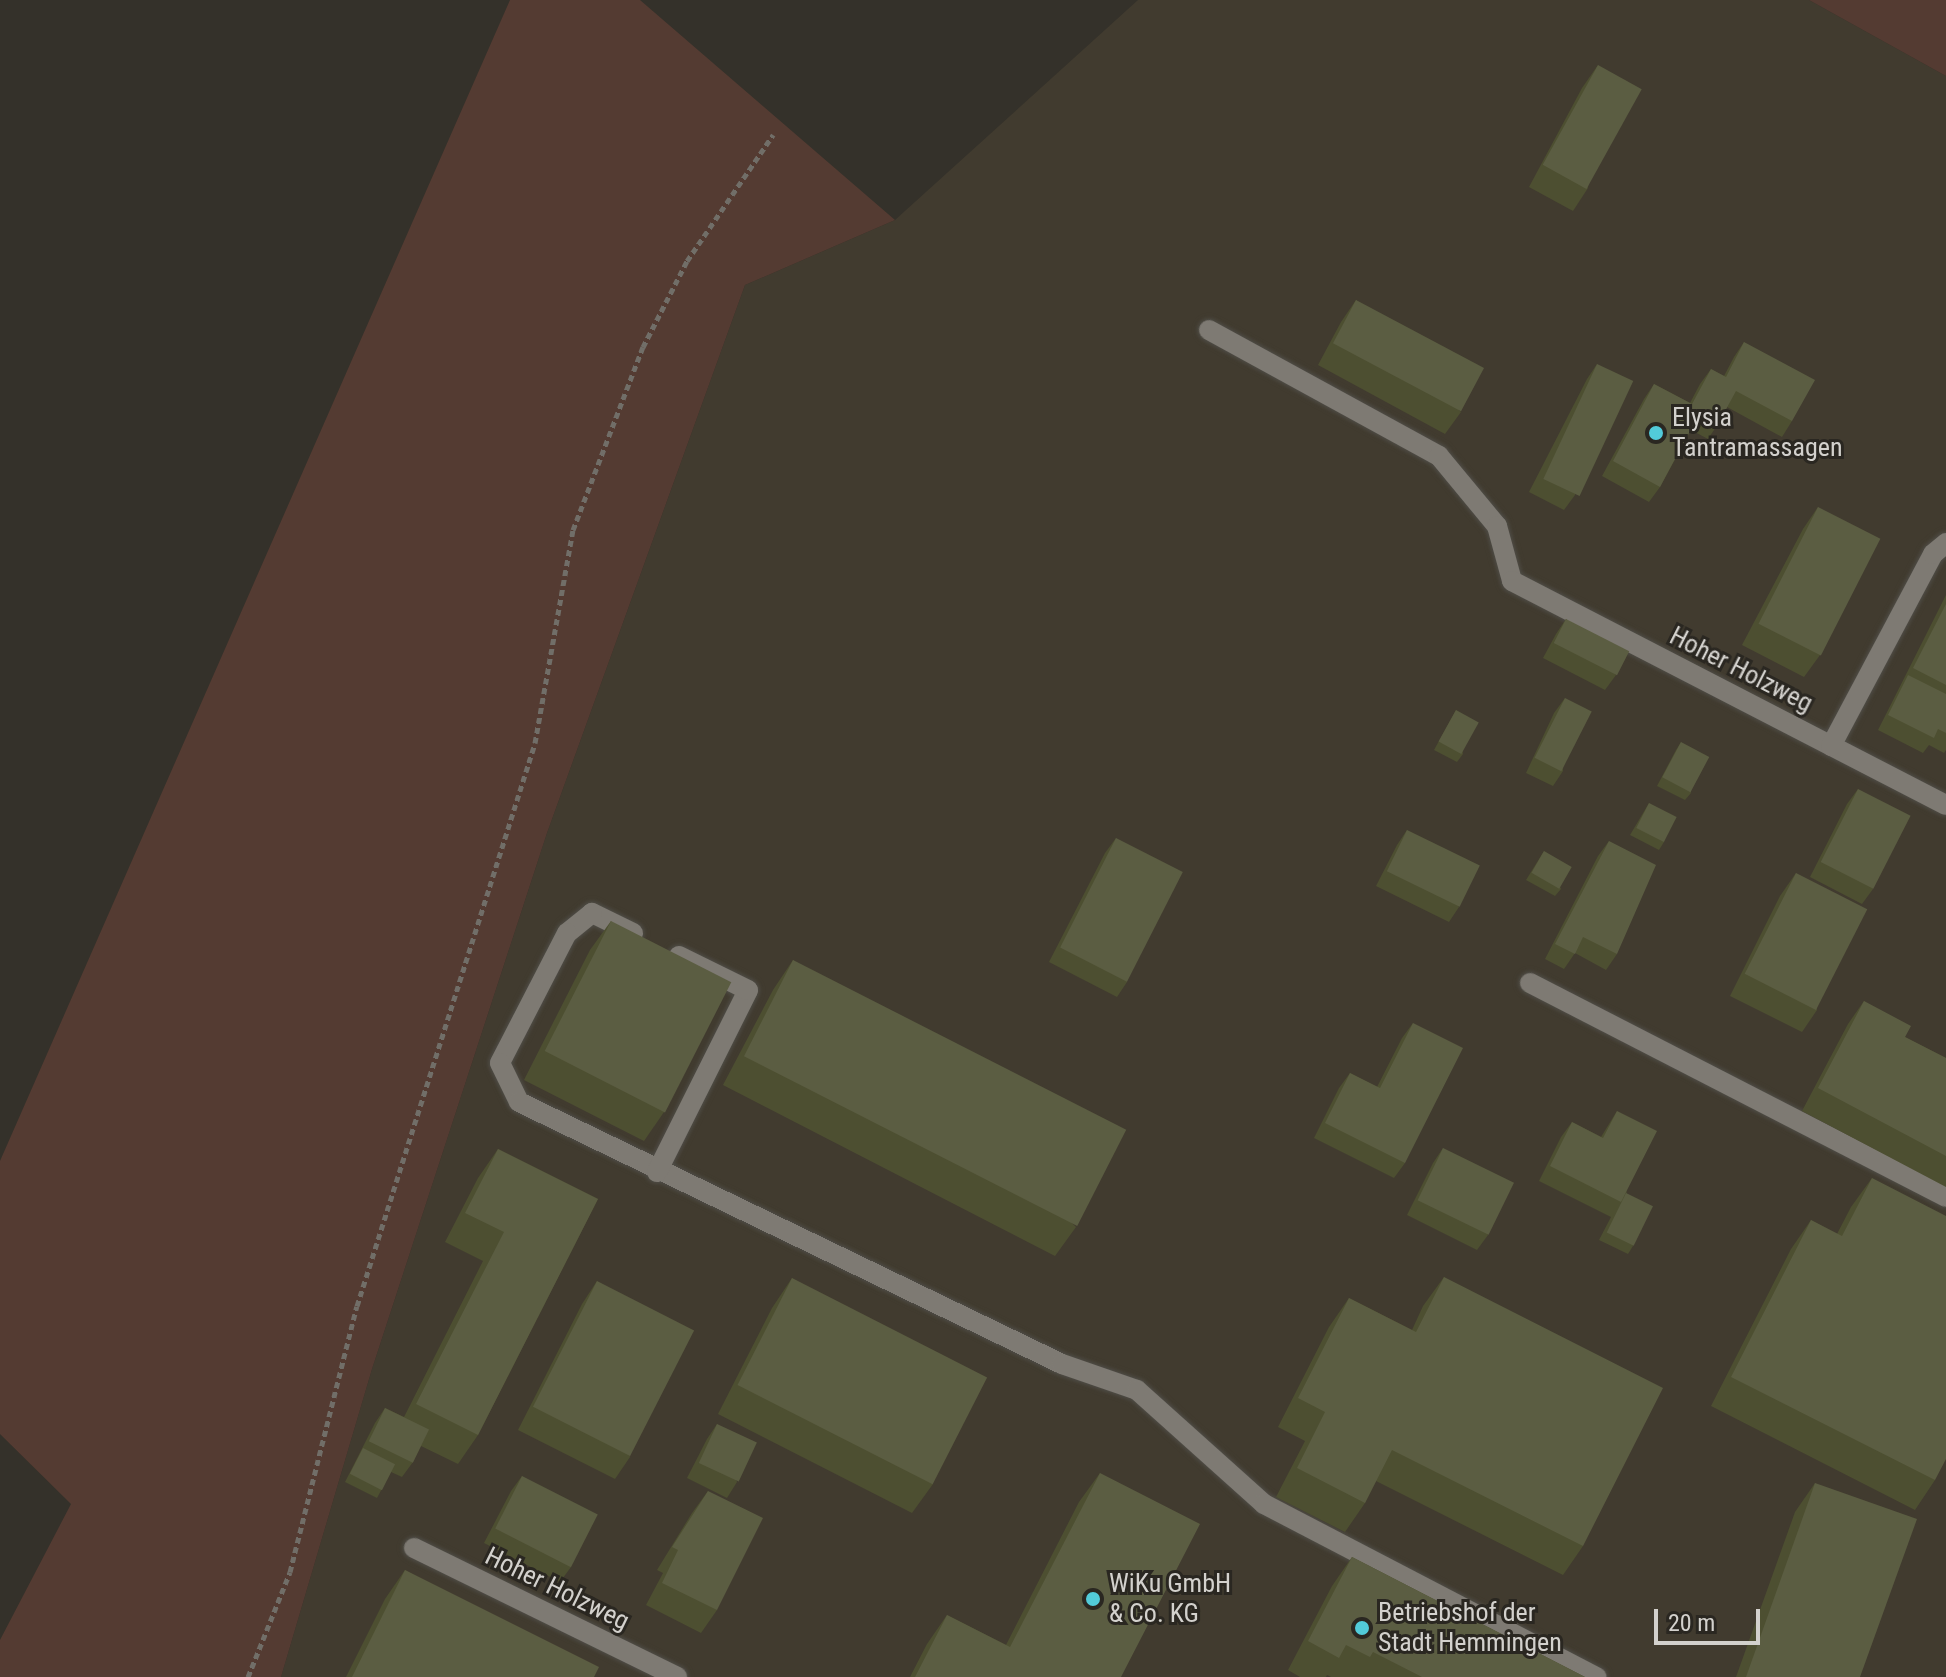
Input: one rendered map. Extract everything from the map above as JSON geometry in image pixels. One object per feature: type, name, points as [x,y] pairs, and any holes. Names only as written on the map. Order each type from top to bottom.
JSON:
[{"type":"street","name":"Hoher Holzweg","points":[[1209,330],[1439,456],[1497,526],[1512,581],[1946,805]]},
{"type":"street","points":[[1831,746],[1933,554],[1946,543]]},
{"type":"street","points":[[657,1172],[748,990],[592,913],[567,933],[500,1063],[519,1102],[657,1172],[1062,1364],[1137,1390],[1264,1504],[1597,1677]]},
{"type":"street","points":[[1530,983],[1946,1197]]},
{"type":"street","name":"Hoher Holzweg","points":[[414,1548],[677,1677]]},
{"type":"path","points":[[248,1677],[290,1572],[357,1306],[535,743],[573,530],[643,347],[687,261],[773,135]]},
{"type":"shaded area","points":[[510,0],[640,0],[895,220],[745,285],[547,833],[372,1369],[281,1677],[0,1677],[0,1640],[71,1504],[0,1434],[0,1161]]},
{"type":"shaded area","points":[[1138,0],[1809,0],[1946,76],[1946,1677],[281,1677],[372,1369],[547,833],[745,285],[895,220]]},
{"type":"shaded area","points":[[1809,0],[1946,0],[1946,76]]},
{"type":"building","points":[[1598,65],[1642,89],[1586,189],[1543,165]]},
{"type":"building","points":[[1356,300],[1484,368],[1461,411],[1333,343]]},
{"type":"building","name":"Elysia Tantramassagen","points":[[1744,342],[1815,380],[1792,421],[1736,391],[1718,424],[1699,414],[1660,487],[1613,461],[1654,384],[1692,404],[1711,369],[1726,377]]},
{"type":"building","points":[[1597,364],[1633,381],[1580,496],[1543,479]]},
{"type":"building","points":[[1818,507],[1880,539],[1821,656],[1759,624]]},
{"type":"building","points":[[1946,604],[1946,685],[1913,668]]},
{"type":"building","points":[[1566,619],[1629,651],[1617,675],[1554,643]]},
{"type":"building","points":[[1908,675],[1946,694],[1946,733],[1938,729],[1934,738],[1888,715]]},
{"type":"building","points":[[1565,698],[1592,712],[1561,771],[1535,758]]},
{"type":"building","points":[[1456,710],[1479,723],[1461,754],[1439,741]]},
{"type":"building","points":[[1681,742],[1709,757],[1690,792],[1662,777]]},
{"type":"building","points":[[1858,789],[1911,816],[1873,889],[1821,862]]},
{"type":"building","points":[[1649,803],[1677,817],[1664,842],[1636,828]]},
{"type":"building","points":[[1407,830],[1480,866],[1460,907],[1387,871]]},
{"type":"building","points":[[1116,838],[1183,872],[1127,982],[1060,948]]},
{"type":"building","points":[[1609,841],[1656,865],[1617,954],[1583,937],[1575,954],[1555,944]]},
{"type":"building","points":[[1544,851],[1572,867],[1559,889],[1532,873]]},
{"type":"building","points":[[1796,873],[1867,909],[1816,1010],[1745,974]]},
{"type":"building","points":[[611,921],[731,982],[665,1112],[545,1051]]},
{"type":"building","points":[[793,960],[1126,1130],[1077,1226],[744,1056]]},
{"type":"building","points":[[1864,1001],[1911,1026],[1905,1037],[1946,1058],[1946,1156],[1818,1088]]},
{"type":"building","points":[[1413,1023],[1463,1048],[1405,1163],[1325,1123],[1350,1073],[1380,1088]]},
{"type":"building","points":[[1617,1111],[1657,1131],[1621,1202],[1550,1166],[1572,1122],[1603,1138]]},
{"type":"building","points":[[1443,1148],[1514,1183],[1489,1235],[1418,1200]]},
{"type":"building","points":[[498,1149],[598,1199],[478,1435],[416,1404],[504,1232],[465,1213]]},
{"type":"building","points":[[1872,1178],[1946,1216],[1946,1459],[1935,1480],[1731,1377],[1811,1220],[1842,1236]]},
{"type":"building","points":[[1626,1193],[1653,1206],[1634,1246],[1607,1233]]},
{"type":"building","points":[[1444,1277],[1663,1388],[1583,1546],[1392,1450],[1365,1503],[1297,1468],[1325,1412],[1298,1398],[1349,1298],[1416,1332]]},
{"type":"building","points":[[792,1278],[987,1377],[933,1484],[738,1385]]},
{"type":"building","points":[[597,1281],[694,1330],[630,1456],[533,1407]]},
{"type":"building","points":[[385,1408],[429,1429],[413,1463],[369,1441]]},
{"type":"building","points":[[717,1424],[757,1443],[739,1482],[699,1463]]},
{"type":"building","points":[[363,1448],[395,1464],[382,1490],[350,1474]]},
{"type":"building","name":"WiKu GmbH & Co. KG","points":[[1100,1473],[1200,1524],[1121,1677],[915,1677],[947,1615],[1010,1647]]},
{"type":"building","points":[[522,1476],[598,1515],[571,1567],[495,1529]]},
{"type":"building","points":[[1815,1483],[1917,1519],[1860,1677],[1746,1677]]},
{"type":"building","points":[[708,1491],[763,1518],[717,1610],[662,1583],[678,1550],[672,1547]]},
{"type":"building","points":[[1352,1557],[1585,1677],[1422,1677],[1373,1652],[1370,1657],[1346,1645],[1339,1658],[1308,1641]]},
{"type":"building","points":[[405,1570],[599,1667],[594,1677],[352,1677]]},
{"type":"place","name":"Elysia Tantramassagen","points":[[1656,433]]},
{"type":"place","name":"WiKu GmbH & Co. KG","points":[[1093,1599]]},
{"type":"place","name":"Betriebshof der Stadt Hemmingen","points":[[1362,1628]]}]
